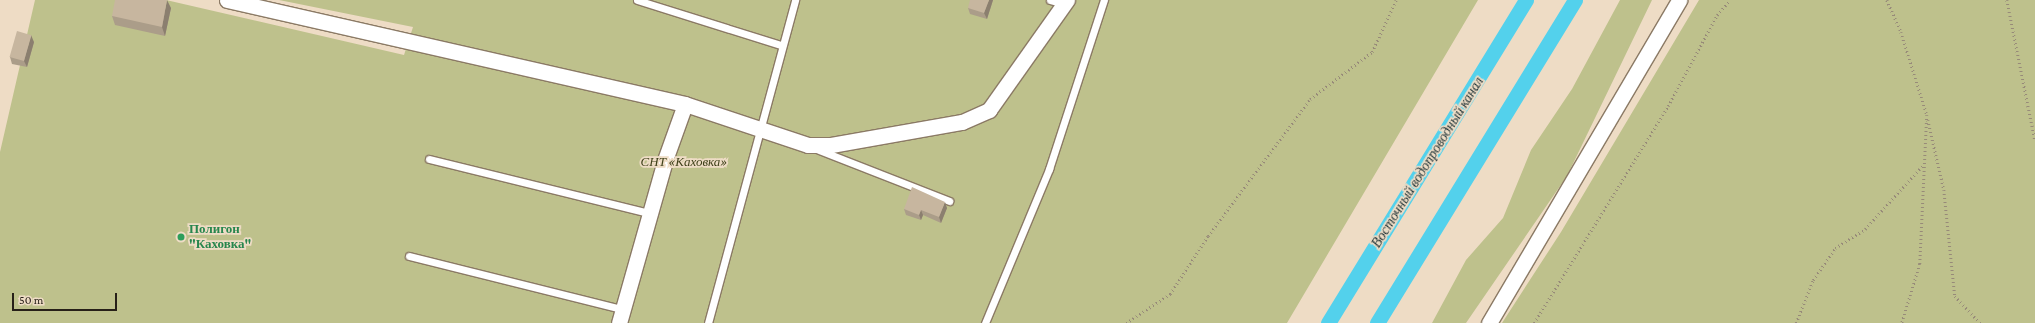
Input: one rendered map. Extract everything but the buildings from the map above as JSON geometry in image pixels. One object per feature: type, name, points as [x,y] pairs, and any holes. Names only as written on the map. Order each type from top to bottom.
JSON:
[{"type":"street","points":[[227,0],[275,5],[685,104],[808,145],[831,145],[962,122],[989,110],[1066,2]]},
{"type":"street","points":[[1489,323],[1679,0]]},
{"type":"street","points":[[620,316],[649,213],[685,104]]},
{"type":"lane","points":[[636,0],[781,45]]},
{"type":"lane","points":[[708,323],[781,45],[795,0]]},
{"type":"lane","points":[[1050,0],[1066,2]]},
{"type":"lane","points":[[985,323],[1049,169],[1104,0]]},
{"type":"lane","points":[[808,145],[949,201]]},
{"type":"lane","points":[[430,159],[649,213]]},
{"type":"lane","points":[[409,256],[620,316]]},
{"type":"path","points":[[1126,323],[1170,294],[1208,236],[1310,99],[1372,52],[1396,0]]},
{"type":"path","points":[[1534,323],[1668,106],[1717,15],[1730,0]]},
{"type":"path","points":[[1887,0],[1901,32],[1927,115],[1944,190],[1955,296],[1980,323]]},
{"type":"path","points":[[2007,0],[2035,140]]},
{"type":"path","points":[[1902,323],[1920,264],[1927,115]]},
{"type":"path","points":[[1796,323],[1813,280],[1835,248],[1865,229],[1924,164]]},
{"type":"green space","name":"СНТ «Каховка»","points":[[35,0],[166,0],[404,55],[413,27],[279,0],[1478,0],[1287,323],[0,323],[0,152]]},
{"type":"green space","points":[[1620,0],[1652,0],[1567,176],[1466,323],[1432,323],[1466,260],[1503,218],[1531,150],[1572,89]]},
{"type":"green space","points":[[1699,0],[2035,0],[2035,323],[1502,323],[1561,232]]},
{"type":"waterway","name":"Восточный водопроводный канал","points":[[1328,323],[1526,0]]},
{"type":"waterway","name":"Восточный водопроводный канал","points":[[1377,323],[1575,0]]},
{"type":"place","name":"Полигон \"Каховка\"","points":[[181,237]]}]
